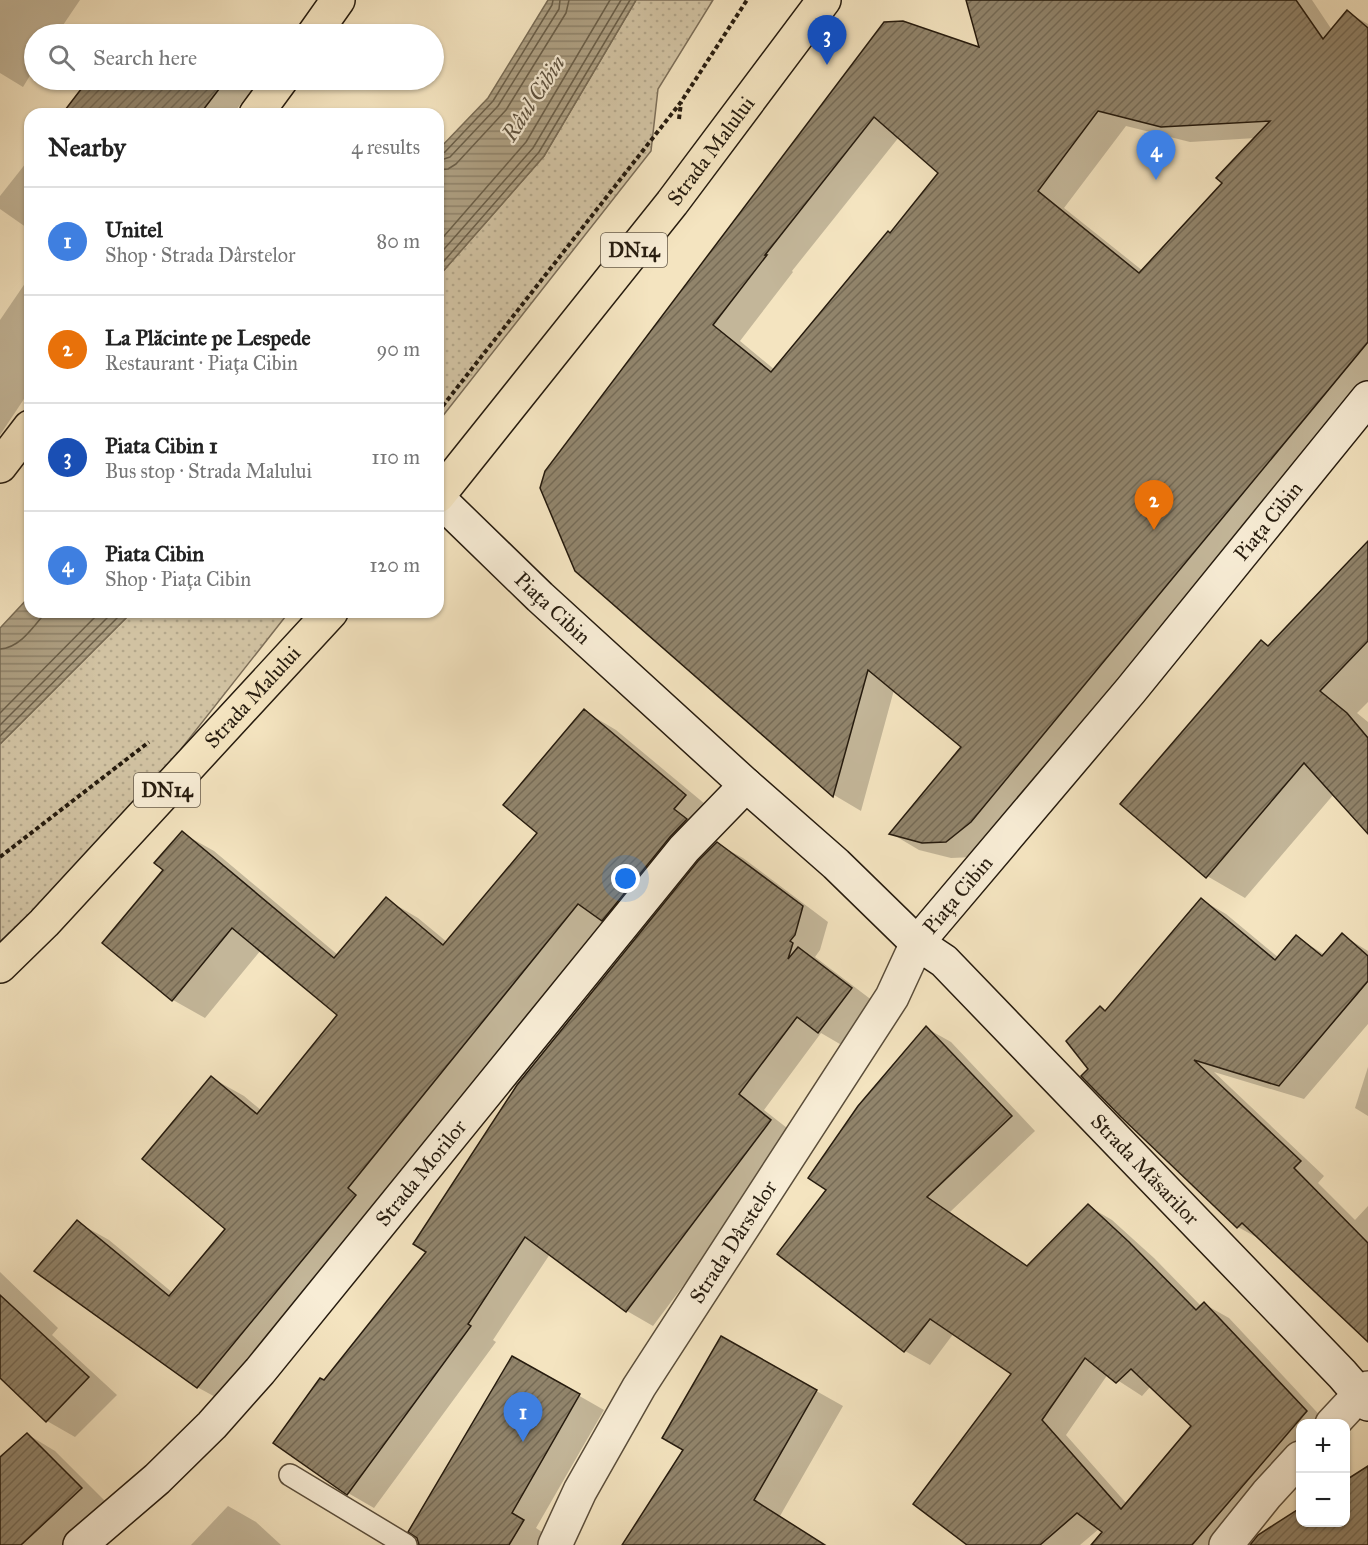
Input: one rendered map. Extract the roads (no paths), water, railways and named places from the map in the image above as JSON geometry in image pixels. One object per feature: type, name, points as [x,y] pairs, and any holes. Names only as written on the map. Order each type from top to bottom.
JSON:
[{"type":"main road","points":[[321,24],[338,0]]},
{"type":"main road","name":"Strada Malului","points":[[444,489],[672,203],[824,0]]},
{"type":"main road","points":[[260,108],[274,90]]},
{"type":"main road","points":[[0,466],[24,435]]},
{"type":"main road","name":"Strada Malului","points":[[0,966],[44,923],[325,618]]},
{"type":"street","name":"Piața Cibin","points":[[444,503],[540,597],[836,864],[917,943],[1131,690],[1368,398]]},
{"type":"street","name":"Strada Morilor","points":[[80,1545],[157,1479],[213,1425],[260,1371],[684,849],[746,785]]},
{"type":"street","name":"Strada Măsarilor","points":[[917,943],[945,961],[1365,1395]]},
{"type":"street","name":"Strada Dârstelor","points":[[555,1545],[580,1491],[639,1387],[891,997],[917,943]]},
{"type":"street","points":[[1338,1419],[1365,1395]]},
{"type":"street","points":[[1226,1545],[1296,1462]]},
{"type":"lane","points":[[290,1475],[406,1545]]},
{"type":"water","name":"Râul Cibin","points":[[548,0],[636,0],[544,156],[444,270],[444,144],[488,98]]},
{"type":"water","points":[[24,602],[24,618],[126,618],[0,744],[0,628]]},
{"type":"place","name":"Piata Cibin 1","points":[[827,65]]},
{"type":"place","name":"Piata Cibin","points":[[1156,180]]},
{"type":"place","name":"La Plăcinte pe Lespede","points":[[1154,530]]},
{"type":"place","name":"Unitel","points":[[523,1442]]}]
